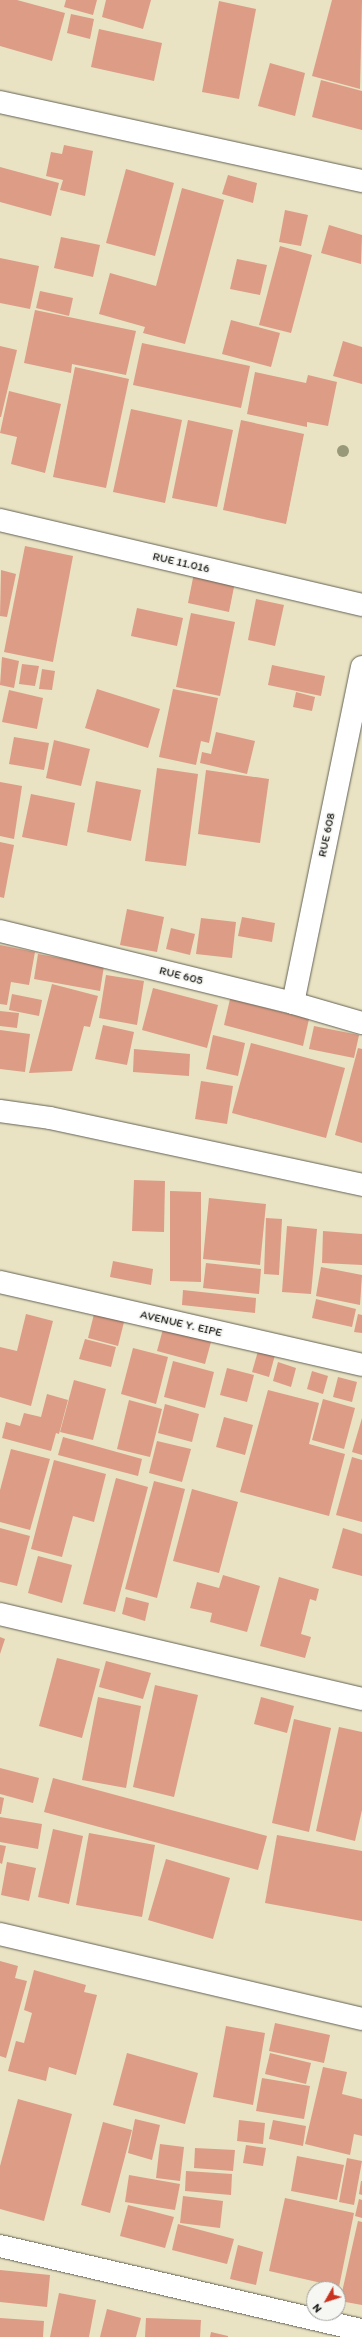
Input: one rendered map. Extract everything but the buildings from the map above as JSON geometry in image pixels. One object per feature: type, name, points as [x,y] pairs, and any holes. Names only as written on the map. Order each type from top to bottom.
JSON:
[{"type":"street","points":[[0,102],[362,181]]},
{"type":"street","name":"RUE 11.016","points":[[0,520],[362,605]]},
{"type":"street","name":"RUE 608","points":[[293,1003],[362,668]]},
{"type":"street","name":"RUE 605","points":[[0,931],[293,1003],[362,1023]]},
{"type":"street","points":[[0,1111],[50,1118],[362,1185]]},
{"type":"street","name":"AVENUE Y. EIPE","points":[[0,1282],[362,1365]]},
{"type":"street","points":[[0,1614],[362,1699]]},
{"type":"street","points":[[0,1934],[362,2019]]},
{"type":"street","points":[[0,2246],[362,2330]]}]
